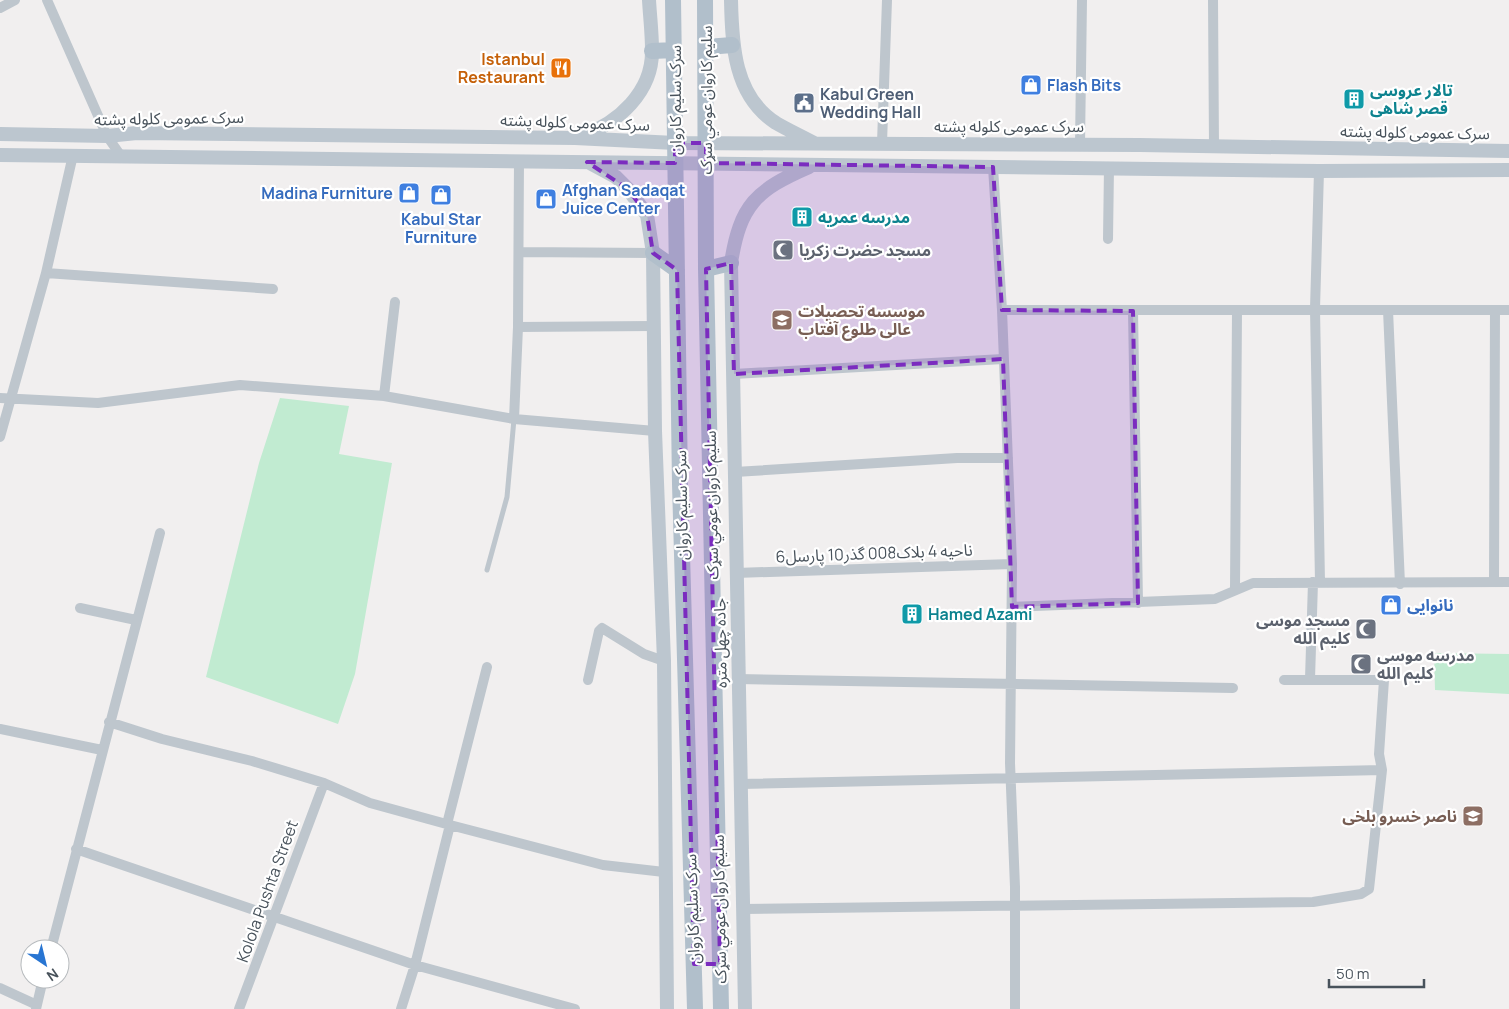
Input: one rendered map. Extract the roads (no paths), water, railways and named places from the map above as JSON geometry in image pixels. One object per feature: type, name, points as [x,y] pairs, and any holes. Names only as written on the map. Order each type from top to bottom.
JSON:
[{"type":"main road","points":[[576,138],[600,130],[620,116],[632,103],[649,71],[652,51],[649,0]]},
{"type":"main road","name":"سرک سلیم کاروان","points":[[674,0],[677,270],[695,1009]]},
{"type":"main road","name":"سلیم کاروان عومي سړک","points":[[705,0],[706,268],[721,1009]]},
{"type":"main road","points":[[731,0],[732,46],[744,88],[757,106],[774,122],[816,145]]},
{"type":"main road","points":[[706,47],[732,46]]},
{"type":"main road","points":[[652,51],[675,50]]},
{"type":"main road","name":"سرک عمومی کلوله پشته","points":[[0,134],[106,136],[137,133],[576,138],[675,143],[816,145],[882,143],[1080,144],[1509,151]]},
{"type":"main road","points":[[0,155],[1319,171],[1509,170]]},
{"type":"main road","points":[[587,162],[616,177],[628,189],[646,215],[653,253],[653,326],[664,661],[664,872],[667,1009]]},
{"type":"main road","name":"جاده چهل متره","points":[[745,1009],[731,263],[736,235],[753,201],[777,181],[813,165]]},
{"type":"main road","points":[[653,253],[677,270]]},
{"type":"main road","points":[[706,268],[731,263]]},
{"type":"main road","points":[[694,964],[720,964]]},
{"type":"street","points":[[0,8],[14,0]]},
{"type":"street","points":[[47,0],[106,136],[121,156]]},
{"type":"street","points":[[882,143],[887,0]]},
{"type":"street","points":[[1080,144],[1082,0]]},
{"type":"street","points":[[1212,0],[1214,146]]},
{"type":"street","points":[[0,437],[46,273],[73,155]]},
{"type":"street","points":[[514,419],[518,327],[519,160]]},
{"type":"street","points":[[993,167],[1002,310],[1012,564],[1011,779],[1015,906],[1015,1009]]},
{"type":"street","points":[[1108,240],[1109,168]]},
{"type":"street","points":[[1310,679],[1317,582],[1315,309],[1319,171]]},
{"type":"street","points":[[519,252],[653,253]]},
{"type":"street","points":[[46,273],[273,289]]},
{"type":"street","points":[[384,396],[395,302]]},
{"type":"street","points":[[1002,310],[1509,310]]},
{"type":"street","points":[[1388,310],[1400,584]]},
{"type":"street","points":[[1494,582],[1495,310]]},
{"type":"street","points":[[1133,311],[1138,603]]},
{"type":"street","points":[[1235,589],[1237,311]]},
{"type":"street","points":[[518,327],[653,326]]},
{"type":"street","points":[[734,374],[1003,359]]},
{"type":"street","points":[[0,398],[98,403],[240,385],[384,396],[514,419],[656,432]]},
{"type":"street","points":[[734,472],[957,458],[1008,458]]},
{"type":"street","points":[[54,939],[109,722],[160,534]]},
{"type":"street","name":"ناحیه 4 بلاک008 گذر10 پارسل6","points":[[736,573],[1012,564]]},
{"type":"street","points":[[1012,607],[1215,599],[1253,583],[1400,584],[1509,582]]},
{"type":"street","points":[[80,608],[136,620]]},
{"type":"street","points":[[588,680],[599,631],[602,628],[644,654],[664,661]]},
{"type":"street","points":[[401,1009],[415,965],[487,667]]},
{"type":"street","points":[[738,679],[1233,688]]},
{"type":"street","points":[[743,909],[1313,902],[1361,894],[1369,889],[1372,870],[1382,770],[1379,754],[1384,680],[1284,680]]},
{"type":"street","points":[[109,722],[162,739],[252,761],[324,783],[370,803],[603,865],[664,872]]},
{"type":"street","points":[[0,729],[102,750]]},
{"type":"street","points":[[741,784],[1382,770]]},
{"type":"street","name":"Kolola Pushta Street","points":[[239,1009],[324,783]]},
{"type":"street","points":[[76,849],[415,965],[575,1009]]},
{"type":"street","points":[[0,988],[36,1007],[40,989]]},
{"type":"lane","points":[[487,570],[507,497],[514,419]]},
{"type":"place","name":"Istanbul Restaurant","points":[[561,68]]},
{"type":"place","name":"Flash Bits","points":[[1031,85]]},
{"type":"place","name":"تالار عروسی قصر شاهی","points":[[1354,99]]},
{"type":"place","name":"Kabul Green Wedding Hall","points":[[804,103]]},
{"type":"place","name":"Madina Furniture","points":[[409,193]]},
{"type":"place","name":"Kabul Star Furniture","points":[[441,195]]},
{"type":"place","name":"Afghan Sadaqat Juice Center","points":[[546,199]]},
{"type":"place","name":"مدرسه عمریه","points":[[802,217]]},
{"type":"place","name":"مسجد حضرت زکریا","points":[[783,250]]},
{"type":"place","name":"موسسه تحصیلات عالی طلوع آفتاب","points":[[782,320]]},
{"type":"place","name":"نانوایی","points":[[1391,605]]},
{"type":"place","name":"Hamed Azami","points":[[912,614]]},
{"type":"place","name":"مسجد موسی کلیم الله","points":[[1366,629]]},
{"type":"place","name":"مدرسه موسی کلیم الله","points":[[1361,664]]},
{"type":"place","name":"ناصر خسرو بلخی","points":[[1473,816]]}]
